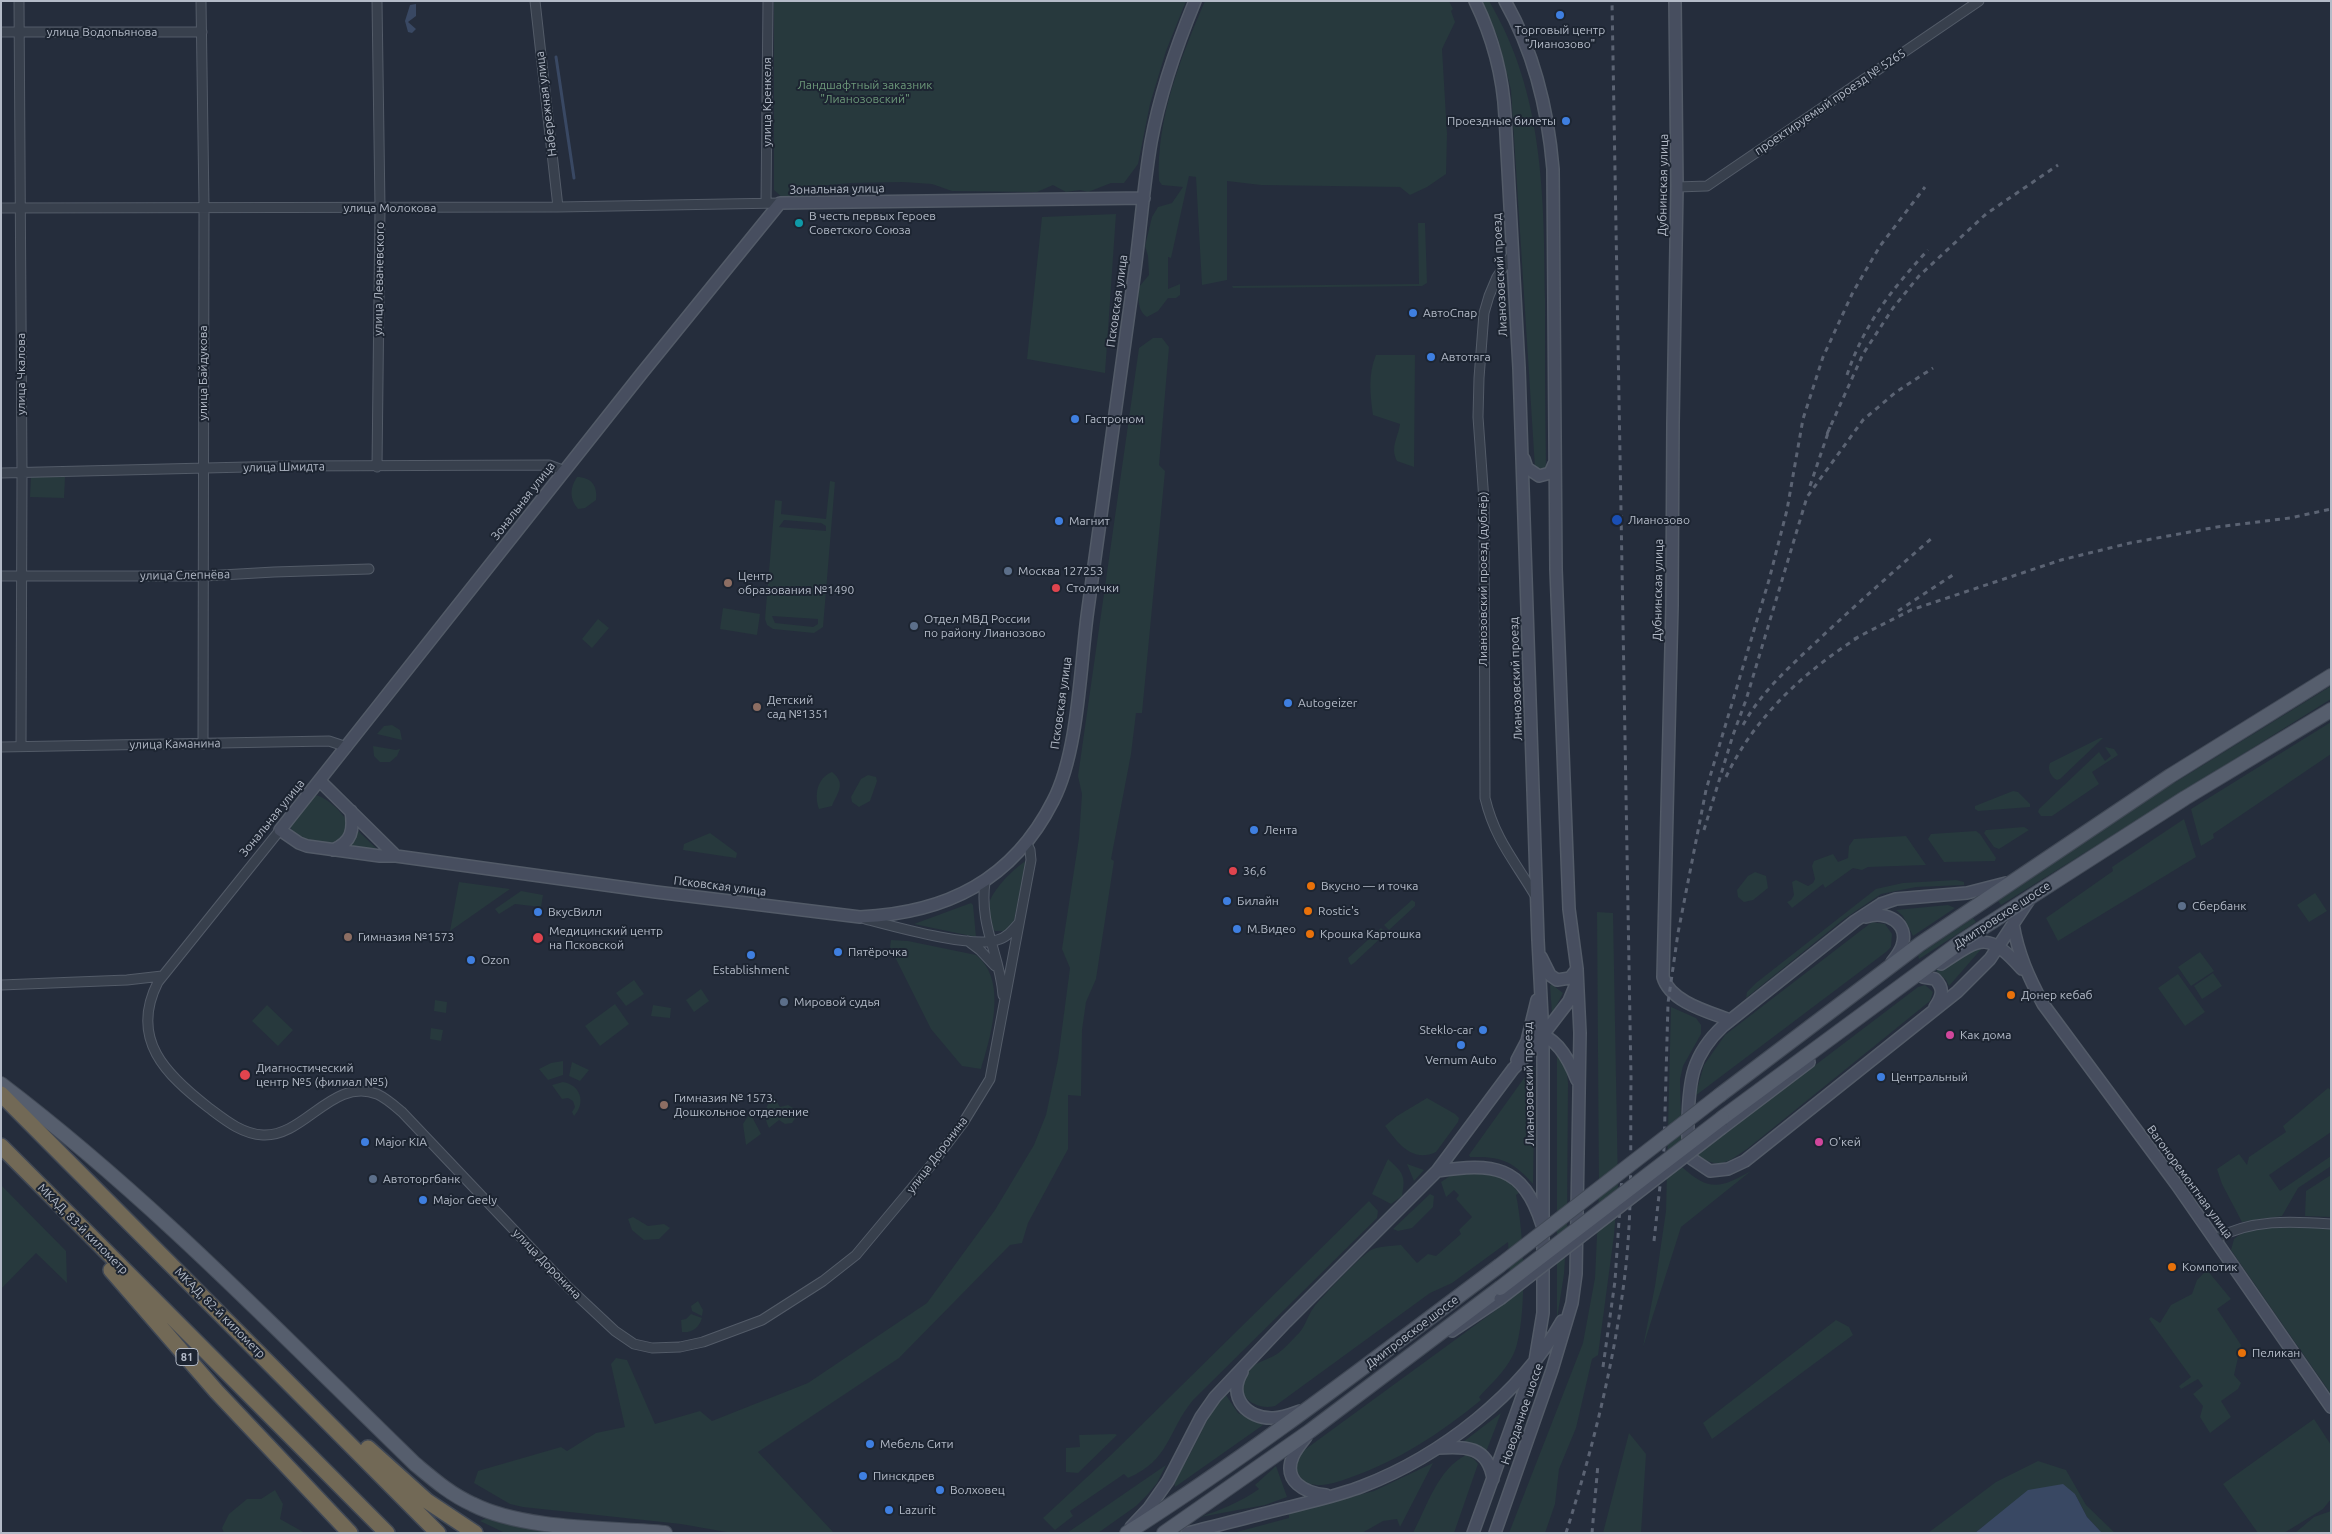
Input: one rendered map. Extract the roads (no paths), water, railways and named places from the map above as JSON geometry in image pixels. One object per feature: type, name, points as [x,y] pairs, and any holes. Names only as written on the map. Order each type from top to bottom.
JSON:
[{"type":"highway","name":"МКАД, 82-й километр","points":[[1,1094],[266,1358],[438,1533]]},
{"type":"highway","name":"МКАД, 83-й километр","points":[[1,1146],[387,1533]]},
{"type":"highway","name":"81","points":[[31,1176],[216,1390],[350,1533]]},
{"type":"highway","points":[[266,1358],[427,1501],[475,1533]]},
{"type":"main road","name":"Дмитровское шоссе","points":[[1126,1533],[1184,1497],[1307,1409],[1499,1266],[1888,968],[2170,776],[2331,676]]},
{"type":"main road","name":"Дмитровское шоссе","points":[[1164,1533],[1310,1432],[1429,1343],[1500,1294],[1919,970],[2185,798],[2331,710]]},
{"type":"main road","points":[[1,1084],[38,1112],[110,1173],[206,1262],[415,1464],[443,1488],[472,1505],[525,1520],[665,1533]]},
{"type":"street","name":"улица Чкалова","points":[[19,1],[22,473],[21,746]]},
{"type":"street","name":"улица Байдукова","points":[[201,1],[204,206],[202,469],[204,576],[203,744]]},
{"type":"street","name":"улица Леваневского","points":[[377,1],[380,208],[377,467]]},
{"type":"street","name":"Набережная улица","points":[[535,1],[558,207]]},
{"type":"street","name":"улица Кренкеля","points":[[766,203],[768,1]]},
{"type":"street","name":"Псковская улица","points":[[280,830],[299,843],[333,850],[380,856],[396,856],[656,892],[860,917],[885,916],[914,910],[962,894],[999,872],[1026,842],[1054,800],[1067,761],[1075,721],[1086,624],[1151,143],[1166,78],[1195,1]]},
{"type":"street","name":"Лианозовский проезд","points":[[1475,1],[1490,37],[1504,91],[1522,455],[1538,951],[1543,1036],[1544,1234],[1542,1313],[1535,1361]]},
{"type":"street","points":[[1186,1533],[1335,1495],[1380,1479],[1438,1448],[1496,1402],[1535,1361],[1553,1336],[1572,1303],[1578,1240],[1578,1084],[1580,1033],[1577,972],[1568,909],[1567,883],[1555,462],[1552,149],[1546,111],[1534,68],[1516,22],[1505,1]]},
{"type":"street","name":"Дубнинская улица","points":[[1675,1],[1677,187],[1672,423],[1672,606],[1663,977],[1665,983],[1680,998],[1730,1020]]},
{"type":"street","name":"проектируемый проезд № 5265","points":[[1677,187],[1707,186],[1979,1]]},
{"type":"street","name":"улица Водопьянова","points":[[1,32],[202,32]]},
{"type":"street","name":"Зональная улица","points":[[162,976],[780,203],[1144,198]]},
{"type":"street","name":"улица Молокова","points":[[1,208],[204,206],[380,208],[558,207],[780,203]]},
{"type":"street","name":"Лианозовский проезд (дублёр)","points":[[1513,254],[1497,277],[1484,313],[1479,378],[1478,417],[1484,501],[1485,798],[1490,820],[1503,848],[1537,899]]},
{"type":"street","points":[[1522,455],[1527,468],[1539,476],[1550,473],[1555,462]]},
{"type":"street","name":"улица Шмидта","points":[[1,473],[288,466],[549,465],[565,471]]},
{"type":"street","name":"улица Слепнёва","points":[[1,576],[204,576],[369,569]]},
{"type":"street","name":"улица Каманина","points":[[1,747],[329,741],[347,747]]},
{"type":"street","points":[[320,780],[396,856]]},
{"type":"street","points":[[333,850],[343,845],[350,838],[353,827],[351,811]]},
{"type":"street","points":[[1004,1008],[1031,860],[1030,850],[1026,842]]},
{"type":"street","points":[[985,882],[983,900],[990,942],[1000,975],[1004,1008]]},
{"type":"street","name":"Дмитровское шоссе","points":[[1931,1012],[1745,1160],[1728,1169],[1710,1171],[1692,1159],[1689,1152],[1689,1085],[1694,1068],[1706,1045],[1730,1020],[1855,921],[1881,904],[1896,899],[1968,893],[2014,882]]},
{"type":"street","points":[[1931,1012],[1970,980],[1999,947],[2031,896]]},
{"type":"street","name":"Дмитровское шоссе","points":[[1855,921],[1874,914],[1884,914],[1898,924],[1904,937],[1903,945],[1888,968]]},
{"type":"street","points":[[860,917],[904,930],[968,941],[990,942],[1009,935],[1019,924]]},
{"type":"street","name":"Вагоноремонтная улица","points":[[2014,924],[2017,948],[2027,974],[2043,1004],[2215,1239],[2331,1406]]},
{"type":"street","points":[[968,941],[988,958],[1000,975]]},
{"type":"street","points":[[1722,1123],[1923,976],[1979,941],[1989,941],[1999,947]]},
{"type":"street","name":"Вагоноремонтная улица","points":[[1999,947],[2011,956],[2027,974]]},
{"type":"street","points":[[1538,951],[1544,966],[1557,980],[1570,978],[1577,972]]},
{"type":"street","points":[[1126,1533],[1149,1508],[1168,1480],[1201,1417],[1215,1397],[1249,1360],[1436,1171],[1513,1069],[1543,1036],[1569,1001],[1577,972]]},
{"type":"street","points":[[1,985],[127,980],[162,976]]},
{"type":"street","name":"улица Доронина","points":[[162,976],[150,998],[147,1019],[149,1037],[156,1054],[175,1080],[223,1118],[247,1132],[264,1135],[282,1132],[334,1099],[347,1094],[362,1092],[377,1094],[402,1112],[568,1287],[616,1331],[634,1344],[652,1348],[680,1347],[703,1342],[762,1320],[842,1268],[856,1255],[932,1164],[963,1123],[990,1079],[1004,1008]]},
{"type":"street","points":[[1923,976],[1935,978],[1942,988],[1940,1001],[1931,1012]]},
{"type":"street","points":[[1513,1069],[1527,1041],[1540,988]]},
{"type":"street","points":[[1527,1041],[1538,1034],[1551,1040],[1567,1058],[1578,1084]]},
{"type":"street","points":[[1436,1171],[1480,1166],[1502,1171],[1510,1175],[1518,1181],[1531,1199],[1544,1234]]},
{"type":"street","points":[[2215,1239],[2227,1232],[2258,1223],[2303,1222],[2331,1224]]},
{"type":"street","name":"Новодачное шоссе","points":[[1495,1533],[1552,1370],[1572,1303]]},
{"type":"street","points":[[1535,1361],[1540,1358],[1547,1360],[1552,1370]]},
{"type":"street","points":[[1249,1360],[1236,1388],[1237,1398],[1253,1415],[1275,1418],[1307,1409]]},
{"type":"street","name":"Новодачное шоссе","points":[[1473,1533],[1535,1361]]},
{"type":"street","points":[[1310,1432],[1292,1456],[1290,1470],[1293,1480],[1305,1491],[1335,1495]]},
{"type":"street","points":[[1438,1448],[1467,1448],[1478,1452],[1486,1459],[1491,1468],[1493,1480]]},
{"type":"water","points":[[416,4],[416,16],[408,22],[416,29],[412,33],[408,32],[405,21],[410,5]]},
{"type":"water","points":[[2063,1484],[2075,1494],[2087,1517],[2102,1533],[1975,1533],[2028,1490]]},
{"type":"waterway","points":[[556,57],[574,178]]},
{"type":"railway","points":[[1566,1533],[1593,1440],[1608,1378],[1624,1282],[1630,1206],[1631,1078],[1612,1]]},
{"type":"railway","points":[[1827,434],[1863,354],[1893,308],[1919,276],[1986,214],[2058,165]]},
{"type":"railway","points":[[1654,1241],[1664,1149],[1668,1003],[1678,933],[1706,790],[1769,580],[1787,510],[1803,419],[1823,357],[1853,292],[1880,246],[1925,187]]},
{"type":"railway","points":[[1847,375],[1862,339],[1880,308],[1928,250]]},
{"type":"railway","points":[[1704,830],[1733,735],[1746,700],[1807,497],[1863,420],[1896,392],[1933,368]]},
{"type":"railway","points":[[1810,486],[1830,427]]},
{"type":"railway","points":[[1854,639],[1911,610],[2061,560],[2130,543],[2217,527],[2290,518],[2331,509]]},
{"type":"railway","points":[[1743,725],[1766,692],[1803,654],[1932,538]]},
{"type":"railway","points":[[1898,611],[1956,573]]},
{"type":"railway","points":[[1726,777],[1751,734],[1783,697],[1801,680],[1860,636]]},
{"type":"railway","points":[[1603,1367],[1615,1281],[1623,1161]]},
{"type":"railway","points":[[1592,1533],[1598,1464]]},
{"type":"place","name":"Торговый центр \"Лианозово\"","points":[[1560,15]]},
{"type":"place","name":"Проездные билеты","points":[[1566,121]]},
{"type":"place","name":"В честь первых Героев Советского Союза","points":[[799,223]]},
{"type":"place","name":"АвтоСпар","points":[[1413,313]]},
{"type":"place","name":"Автотяга","points":[[1431,357]]},
{"type":"place","name":"Гастроном","points":[[1075,419]]},
{"type":"place","name":"Лианозово","points":[[1617,520]]},
{"type":"place","name":"Магнит","points":[[1059,521]]},
{"type":"place","name":"Москва 127253","points":[[1008,571]]},
{"type":"place","name":"Центр образования №1490","points":[[728,583]]},
{"type":"place","name":"Столички","points":[[1056,588]]},
{"type":"place","name":"Отдел МВД России по району Лианозово","points":[[914,626]]},
{"type":"place","name":"Autogeizer","points":[[1288,703]]},
{"type":"place","name":"Детский сад №1351","points":[[757,707]]},
{"type":"place","name":"Лента","points":[[1254,830]]},
{"type":"place","name":"36,6","points":[[1233,871]]},
{"type":"place","name":"Вкусно — и точка","points":[[1311,886]]},
{"type":"place","name":"Билайн","points":[[1227,901]]},
{"type":"place","name":"Сбербанк","points":[[2182,906]]},
{"type":"place","name":"Rostic's","points":[[1308,911]]},
{"type":"place","name":"ВкусВилл","points":[[538,912]]},
{"type":"place","name":"М.Видео","points":[[1237,929]]},
{"type":"place","name":"Крошка Картошка","points":[[1310,934]]},
{"type":"place","name":"Гимназия №1573","points":[[348,937]]},
{"type":"place","name":"Медицинский центр на Псковской","points":[[538,938]]},
{"type":"place","name":"Пятёрочка","points":[[838,952]]},
{"type":"place","name":"Establishment","points":[[751,955]]},
{"type":"place","name":"Ozon","points":[[471,960]]},
{"type":"place","name":"Донер кебаб","points":[[2011,995]]},
{"type":"place","name":"Мировой судья","points":[[784,1002]]},
{"type":"place","name":"Steklo-car","points":[[1483,1030]]},
{"type":"place","name":"Как дома","points":[[1950,1035]]},
{"type":"place","name":"Vernum Аuto","points":[[1461,1045]]},
{"type":"place","name":"Диагностический центр №5 (филиал №5)","points":[[245,1075]]},
{"type":"place","name":"Центральный","points":[[1881,1077]]},
{"type":"place","name":"Гимназия № 1573. Дошкольное отделение","points":[[664,1105]]},
{"type":"place","name":"Major KIA","points":[[365,1142]]},
{"type":"place","name":"О'кей","points":[[1819,1142]]},
{"type":"place","name":"Автоторгбанк","points":[[373,1179]]},
{"type":"place","name":"Major Geely","points":[[423,1200]]},
{"type":"place","name":"Компотик","points":[[2172,1267]]},
{"type":"place","name":"Пеликан","points":[[2242,1353]]},
{"type":"place","name":"Мебель Сити","points":[[870,1444]]},
{"type":"place","name":"Пинскдрев","points":[[863,1476]]},
{"type":"place","name":"Волховец","points":[[940,1490]]},
{"type":"place","name":"Lazurit","points":[[889,1510]]},
{"type":"park label","name":"Ландшафтный заказник \"Лианозовский\"","points":[[865,92]]}]
